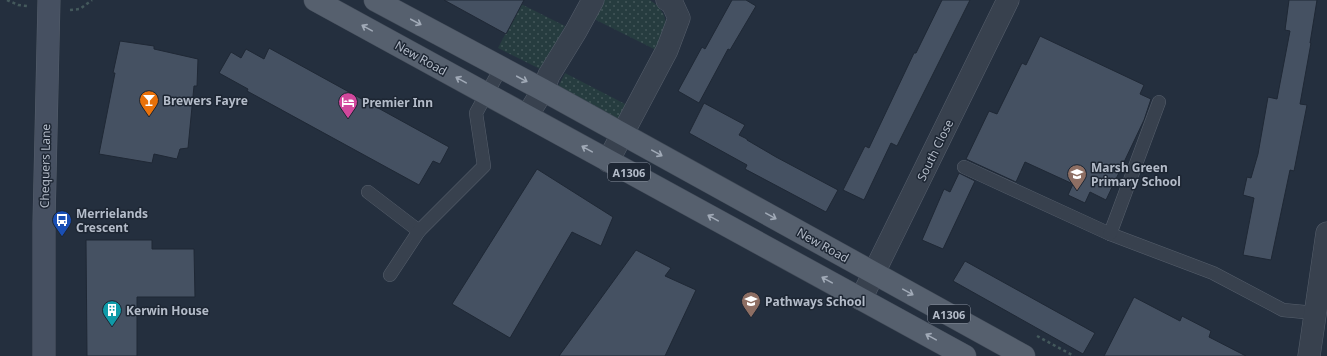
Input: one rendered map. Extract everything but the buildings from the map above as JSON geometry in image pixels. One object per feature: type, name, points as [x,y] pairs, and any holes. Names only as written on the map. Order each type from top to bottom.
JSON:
[{"type":"main road","name":"New Road","points":[[315,0],[965,356]]},
{"type":"main road","name":"New Road","points":[[375,0],[543,90],[1024,356]]},
{"type":"street","name":"Chequers Lane","points":[[44,356],[44,222],[49,0]]},
{"type":"street","points":[[527,116],[593,0]]},
{"type":"street","points":[[608,161],[667,50],[679,18],[672,3],[667,0]]},
{"type":"street","name":"South Close","points":[[861,299],[1008,0]]},
{"type":"street","points":[[1309,356],[1327,232]]},
{"type":"lane","points":[[390,275],[419,231],[484,166],[476,113],[501,68]]},
{"type":"lane","points":[[1110,234],[1159,102]]},
{"type":"lane","points":[[964,167],[1110,234],[1213,273],[1283,310],[1315,313]]},
{"type":"lane","points":[[368,192],[419,231]]},
{"type":"path","points":[[7,0],[25,6]]},
{"type":"path","points":[[73,10],[80,9],[92,0]]},
{"type":"green space","points":[[602,0],[650,0],[658,6],[664,15],[667,27],[658,51],[592,18]]},
{"type":"green space","points":[[521,4],[565,26],[542,70],[498,48]]},
{"type":"green space","points":[[565,73],[627,105],[617,125],[555,93]]},
{"type":"place","name":"Brewers Fayre","points":[[149,117]]},
{"type":"place","name":"Premier Inn","points":[[348,119]]},
{"type":"place","name":"Marsh Green Primary School","points":[[1077,191]]},
{"type":"place","name":"Merrielands Crescent","points":[[62,237]]},
{"type":"place","name":"Pathways School","points":[[751,318]]},
{"type":"place","name":"Kerwin House","points":[[112,327]]}]
